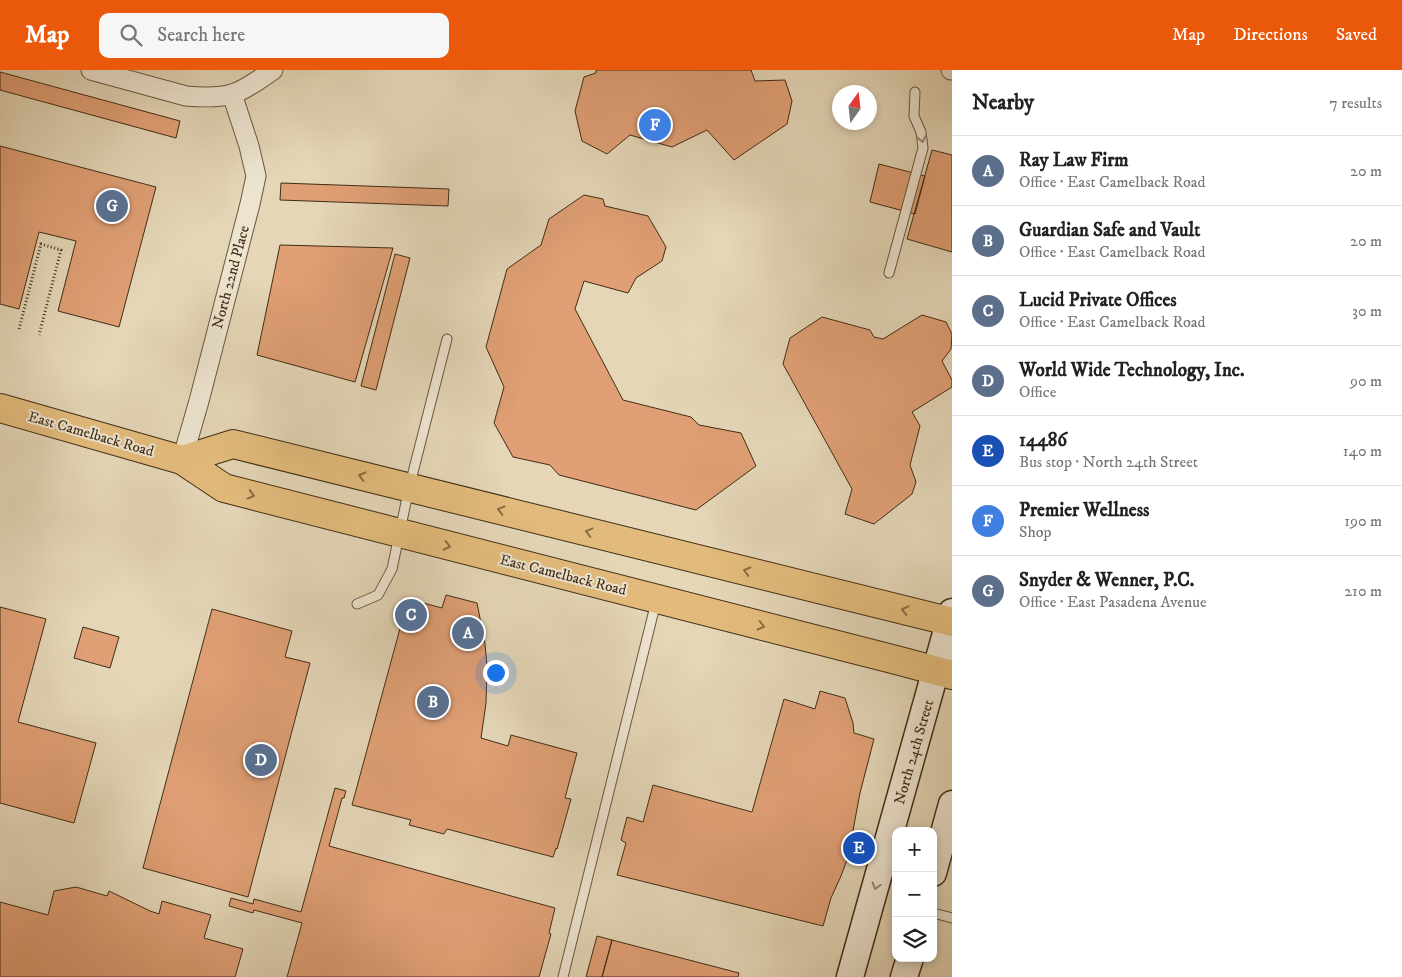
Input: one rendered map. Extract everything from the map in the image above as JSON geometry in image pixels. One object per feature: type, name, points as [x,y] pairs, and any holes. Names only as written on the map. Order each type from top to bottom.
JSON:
[{"type":"main road","name":"East Camelback Road","points":[[0,408],[182,460],[224,488],[944,673]]},
{"type":"main road","points":[[182,460],[233,444],[951,619]]},
{"type":"main road","name":"North 24th Street","points":[[850,977],[944,673],[951,619]]},
{"type":"main road","points":[[933,872],[952,804]]},
{"type":"main road","points":[[904,977],[909,962]]},
{"type":"street","points":[[91,70],[186,96],[202,98],[232,94],[273,70]]},
{"type":"street","name":"North 22nd Place","points":[[182,460],[199,401],[256,176],[249,146],[232,94]]},
{"type":"lane","points":[[889,273],[923,148],[914,116],[915,92]]},
{"type":"lane","points":[[357,604],[378,595],[392,569],[409,488],[447,339]]},
{"type":"lane","points":[[563,977],[657,599]]},
{"type":"lane","points":[[937,914],[952,918]]},
{"type":"path","points":[[19,329],[41,244],[61,250],[39,335]]},
{"type":"building","points":[[596,70],[751,70],[755,81],[785,80],[792,101],[787,124],[734,160],[707,130],[672,147],[630,135],[607,154],[582,141],[575,111],[584,77],[596,73]]},
{"type":"building","points":[[0,72],[180,121],[176,138],[0,90]]},
{"type":"building","points":[[0,146],[156,187],[119,327],[58,311],[76,241],[39,232],[19,309],[0,304]]},
{"type":"building","points":[[932,150],[952,155],[952,252],[907,239]]},
{"type":"building","points":[[879,164],[925,176],[915,214],[870,202]]},
{"type":"building","points":[[281,183],[449,189],[448,206],[280,200]]},
{"type":"building","points":[[584,195],[603,199],[605,206],[648,216],[666,247],[662,261],[636,278],[628,293],[584,281],[575,309],[623,400],[691,417],[699,425],[741,433],[756,466],[696,510],[559,475],[550,465],[513,457],[494,423],[504,387],[486,347],[507,269],[541,245],[549,219]]},
{"type":"building","points":[[280,245],[393,248],[355,382],[257,355]]},
{"type":"building","points":[[395,254],[410,258],[376,390],[361,386]]},
{"type":"building","points":[[922,315],[946,322],[952,334],[951,349],[942,361],[952,380],[952,387],[912,412],[920,426],[910,465],[916,482],[912,494],[874,524],[845,514],[852,489],[783,364],[790,338],[822,317],[870,330],[874,337],[883,339]]},
{"type":"building","points":[[446,595],[477,603],[487,666],[486,703],[481,738],[508,746],[511,735],[577,753],[565,798],[571,799],[553,857],[447,829],[444,834],[409,825],[411,820],[352,805],[408,599],[442,608]]},
{"type":"building","points":[[0,607],[46,619],[18,722],[96,743],[74,823],[0,803]]},
{"type":"building","points":[[212,609],[292,631],[285,657],[310,663],[248,897],[143,868]]},
{"type":"building","points":[[83,627],[119,637],[110,668],[74,658]]},
{"type":"building","points":[[820,691],[845,698],[853,723],[854,733],[874,739],[860,793],[848,857],[831,898],[823,926],[617,875],[626,843],[621,840],[627,817],[643,822],[653,785],[752,812],[784,699],[815,709]]},
{"type":"building","points":[[335,788],[346,791],[344,798],[342,798],[329,846],[555,908],[549,933],[551,934],[539,977],[287,977],[302,923],[254,910],[253,913],[229,906],[231,898],[253,904],[254,899],[301,912]]},
{"type":"building","points":[[76,887],[107,896],[109,891],[159,914],[162,901],[211,915],[204,938],[243,949],[235,977],[0,977],[0,902],[48,915],[54,891]]},
{"type":"building","points":[[597,936],[612,940],[602,977],[586,977]]},
{"type":"building","points":[[612,940],[739,973],[738,977],[602,977]]},
{"type":"place","name":"Premier Wellness","points":[[655,125]]},
{"type":"place","name":"Snyder & Wenner, P.C.","points":[[112,206]]},
{"type":"place","name":"Lucid Private Offices","points":[[411,615]]},
{"type":"place","name":"Ray Law Firm","points":[[468,633]]},
{"type":"place","name":"Guardian Safe and Vault","points":[[433,702]]},
{"type":"place","name":"World Wide Technology, Inc.","points":[[261,760]]},
{"type":"place","name":"14486","points":[[859,848]]}]
